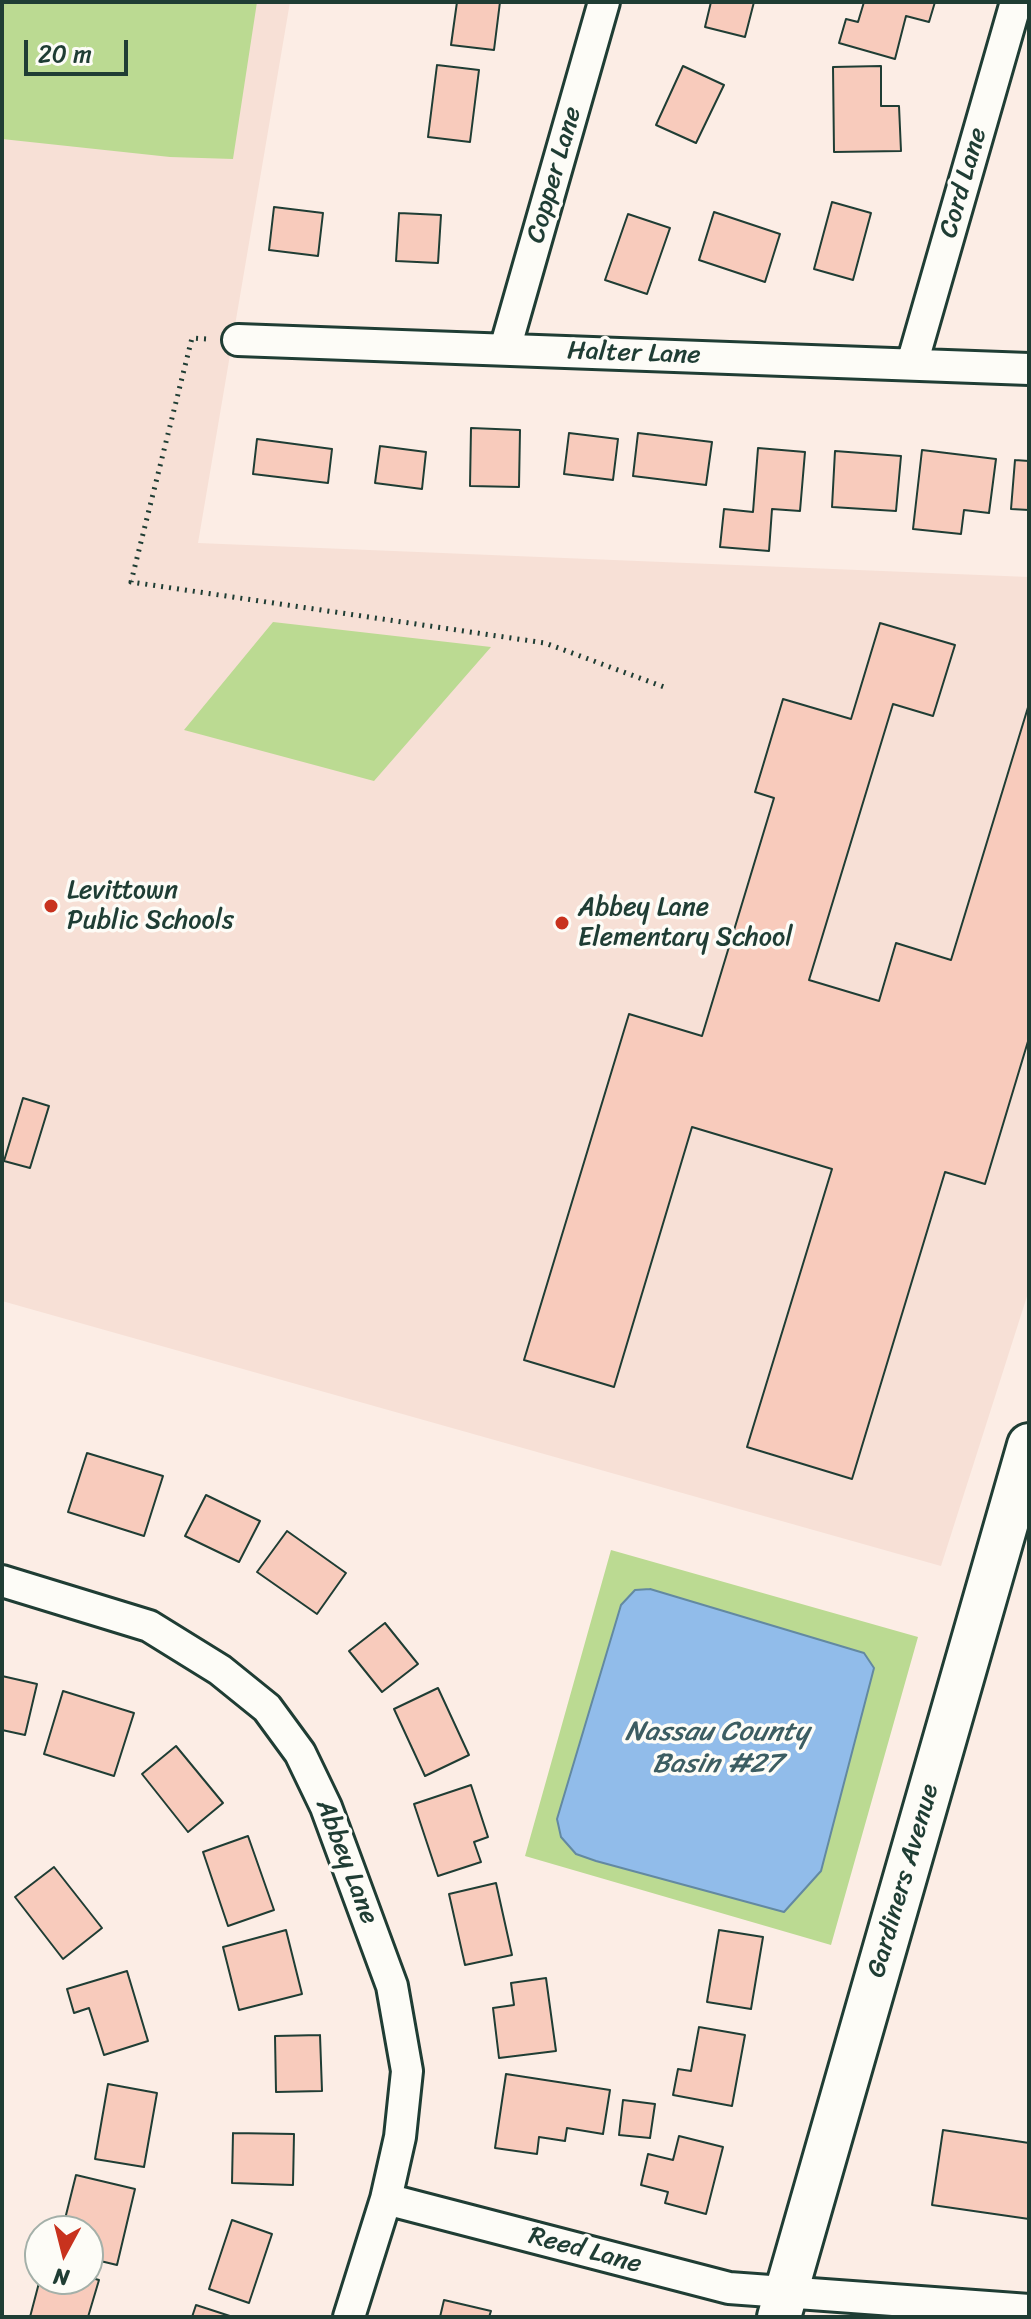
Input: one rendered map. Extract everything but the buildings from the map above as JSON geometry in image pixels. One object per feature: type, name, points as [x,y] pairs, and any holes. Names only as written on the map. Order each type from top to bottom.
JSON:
[{"type":"main road","name":"Gardiners Avenue","points":[[783,2303],[1019,1517],[1029,1445]]},
{"type":"street","name":"Copper Lane","points":[[505,349],[604,2]]},
{"type":"street","name":"Cord Lane","points":[[912,364],[1016,2]]},
{"type":"street","name":"Halter Lane","points":[[238,340],[1029,369]]},
{"type":"street","name":"Abbey Lane","points":[[2,1581],[149,1626],[220,1670],[267,1708],[300,1753],[326,1807],[392,1986],[407,2071],[400,2137],[386,2199],[349,2317]]},
{"type":"street","name":"Reed Lane","points":[[386,2199],[783,2303],[1029,2310]]},
{"type":"path","points":[[238,340],[192,338],[131,582],[545,643],[664,687]]},
{"type":"shaded area","name":"Abbey Lane Elementary School","points":[[2,2],[290,2],[198,543],[1029,577],[1029,1290],[941,1566],[2,1301]]},
{"type":"green space","points":[[2,2],[257,2],[233,159],[170,157],[2,139]]},
{"type":"green space","points":[[273,622],[491,647],[374,781],[184,730]]},
{"type":"green space","name":"Nassau County Basin #27","points":[[611,1550],[918,1637],[831,1945],[525,1856]]},
{"type":"water","name":"Nassau County Basin #27","points":[[650,1589],[864,1653],[874,1668],[821,1871],[784,1912],[596,1861],[576,1854],[561,1837],[557,1819],[621,1605],[635,1590]]},
{"type":"place","name":"Levittown Public Schools","points":[[51,906]]},
{"type":"place","name":"Abbey Lane Elementary School","points":[[562,923]]}]
